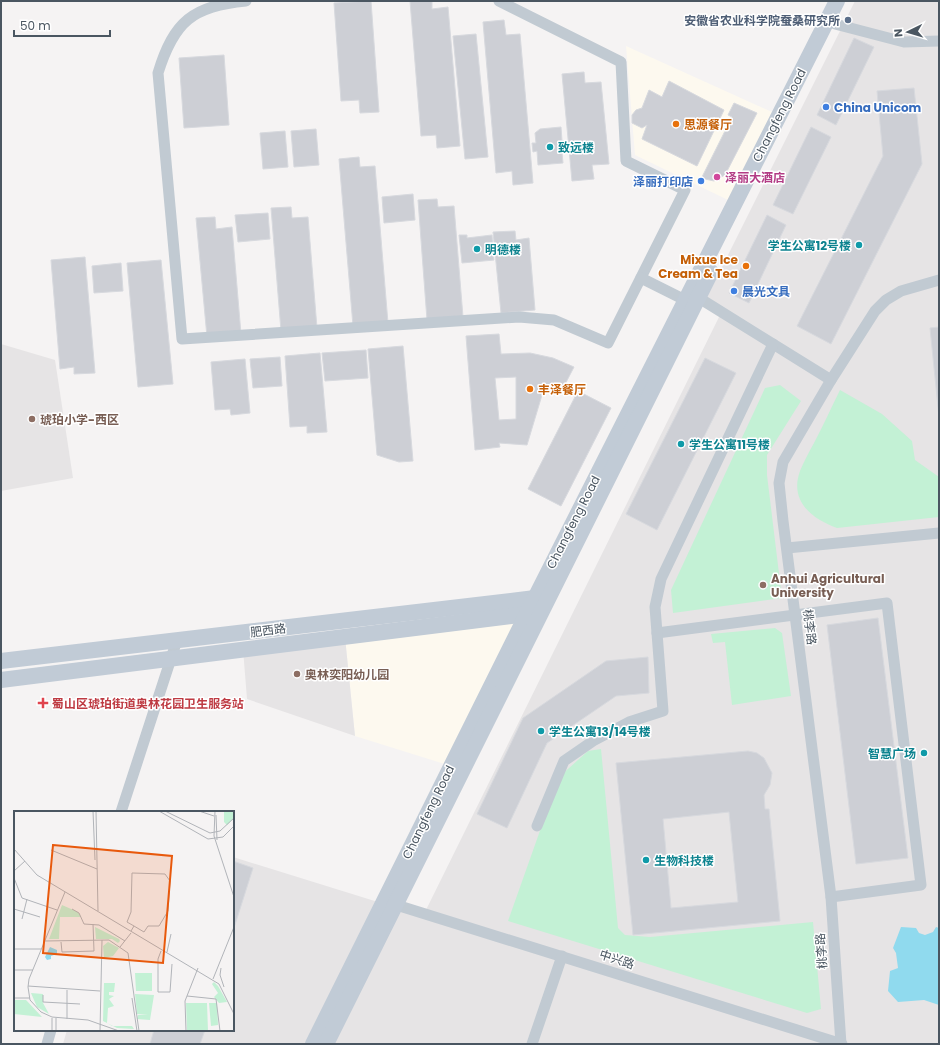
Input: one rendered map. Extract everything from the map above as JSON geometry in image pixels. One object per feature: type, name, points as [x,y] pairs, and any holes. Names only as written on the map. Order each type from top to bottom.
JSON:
[{"type":"main road","name":"Changfeng Road","points":[[313,1044],[390,902],[692,299],[837,1]]},
{"type":"main road","name":"Changfeng Road","points":[[326,1044],[390,902],[527,614],[847,1]]},
{"type":"main road","name":"肥西路","points":[[1,661],[535,598]]},
{"type":"main road","name":"肥西路","points":[[1,680],[527,614]]},
{"type":"street","points":[[246,1],[220,3],[196,13],[179,28],[166,48],[158,73],[182,339],[519,317],[554,320],[608,343],[685,190],[626,161],[621,62],[499,1]]},
{"type":"street","points":[[835,24],[904,42],[939,41]]},
{"type":"street","points":[[641,278],[692,299],[773,344],[831,380]]},
{"type":"street","name":"桃李路","points":[[841,1044],[831,897],[779,483],[780,470],[786,455],[875,311],[886,300],[901,291],[939,280]]},
{"type":"street","points":[[537,826],[564,761],[593,741],[629,722],[663,711],[655,607],[661,579],[773,344]]},
{"type":"street","points":[[787,548],[939,533]]},
{"type":"street","points":[[657,633],[887,603],[921,885],[831,897]]},
{"type":"street","points":[[121,811],[177,640]]},
{"type":"street","name":"中兴路","points":[[390,902],[841,1044]]},
{"type":"street","points":[[532,1044],[562,956]]},
{"type":"street","points":[[47,1044],[51,1031]]},
{"type":"shaded area","name":"Anhui Agricultural University","points":[[855,1],[939,1],[939,1044],[63,1044],[67,1031],[234,1031],[234,857],[423,916],[721,313],[704,303]]},
{"type":"shaded area","points":[[626,46],[772,112],[728,200],[635,155]]},
{"type":"shaded area","name":"琥珀小学-西区","points":[[1,344],[55,360],[73,478],[1,491]]},
{"type":"shaded area","points":[[527,614],[451,766],[355,736],[345,637]]},
{"type":"shaded area","name":"奥林奕阳幼儿园","points":[[345,637],[355,736],[247,699],[243,649]]},
{"type":"green space","points":[[780,385],[801,401],[767,455],[767,475],[782,598],[673,613],[671,590],[765,388]]},
{"type":"green space","points":[[840,390],[882,414],[912,441],[915,460],[939,477],[939,517],[837,528],[819,520],[805,507],[800,500],[798,491],[797,482],[800,471]]},
{"type":"green space","points":[[775,628],[782,633],[791,696],[732,705],[725,642],[713,643],[711,634]]},
{"type":"green space","points":[[601,749],[618,928],[625,935],[650,937],[813,922],[821,1009],[807,1013],[508,921],[559,777],[588,751]]},
{"type":"water","points":[[901,927],[916,928],[919,933],[925,935],[933,932],[936,927],[939,928],[939,1005],[924,1000],[898,1002],[888,991],[890,971],[898,968],[896,953],[893,948]]},
{"type":"building","points":[[371,1],[379,112],[360,113],[359,100],[341,101],[334,3]]},
{"type":"building","points":[[410,1],[432,1],[432,9],[448,7],[460,146],[437,148],[436,135],[421,136]]},
{"type":"building","points":[[504,20],[506,35],[520,34],[533,183],[513,185],[512,171],[496,173],[483,22]]},
{"type":"building","points":[[476,34],[488,157],[465,159],[453,36]]},
{"type":"building","points":[[854,38],[874,47],[836,125],[817,115]]},
{"type":"building","points":[[224,55],[229,125],[184,128],[179,58]]},
{"type":"building","points":[[584,72],[585,83],[601,82],[609,164],[592,165],[594,179],[572,181],[562,74]]},
{"type":"building","name":"思源餐厅","points":[[669,81],[724,110],[697,166],[642,139],[647,125],[642,128],[632,123],[632,115],[636,110],[642,108],[649,90],[662,97]]},
{"type":"building","name":"学生公寓12号楼","points":[[914,88],[922,164],[831,344],[797,326],[883,156],[877,91]]},
{"type":"building","name":"泽丽大酒店","points":[[734,103],[757,113],[725,175],[714,181],[705,179],[702,184],[699,183],[732,117],[728,115]]},
{"type":"building","name":"致远楼","points":[[561,127],[562,141],[567,141],[568,152],[562,153],[563,163],[538,165],[537,151],[533,152],[532,143],[536,143],[535,133],[540,129]]},
{"type":"building","points":[[811,127],[831,137],[793,214],[773,205]]},
{"type":"building","points":[[316,129],[319,165],[294,167],[291,131]]},
{"type":"building","points":[[285,131],[288,167],[263,169],[260,133]]},
{"type":"building","points":[[359,157],[360,167],[375,166],[388,323],[353,326],[339,159]]},
{"type":"building","points":[[413,194],[415,220],[384,223],[382,197]]},
{"type":"building","points":[[437,199],[438,207],[454,206],[463,317],[427,320],[418,200]]},
{"type":"building","points":[[291,207],[292,218],[308,217],[317,328],[281,331],[271,208]]},
{"type":"building","points":[[268,213],[270,239],[238,242],[235,215]]},
{"type":"building","points":[[767,215],[786,225],[749,303],[729,293]]},
{"type":"building","points":[[215,217],[216,229],[232,227],[241,334],[207,337],[196,218]]},
{"type":"building","points":[[515,231],[516,240],[529,238],[535,310],[501,313],[493,232]]},
{"type":"building","name":"明德楼","points":[[459,235],[467,235],[467,238],[492,235],[494,260],[462,263]]},
{"type":"building","points":[[85,257],[95,373],[74,374],[74,367],[60,369],[51,260]]},
{"type":"building","points":[[161,260],[173,384],[138,387],[127,263]]},
{"type":"building","points":[[121,263],[123,291],[94,293],[92,266]]},
{"type":"building","points":[[939,327],[939,417],[930,328]]},
{"type":"building","name":"丰泽餐厅","points":[[499,334],[501,354],[530,353],[553,358],[574,367],[561,392],[545,385],[527,445],[499,443],[500,447],[475,450],[466,336]],"holes":[[[516,377],[516,419],[499,420],[495,378]]]},
{"type":"building","points":[[403,346],[413,461],[399,462],[377,455],[368,349]]},
{"type":"building","points":[[366,350],[368,378],[325,381],[322,353]]},
{"type":"building","points":[[320,353],[327,432],[307,433],[307,426],[290,427],[285,356]]},
{"type":"building","points":[[280,357],[282,386],[253,388],[250,359]]},
{"type":"building","name":"学生公寓11号楼","points":[[705,358],[736,373],[657,530],[626,514]]},
{"type":"building","points":[[245,359],[250,413],[231,415],[230,409],[215,410],[211,362]]},
{"type":"building","points":[[578,391],[611,408],[561,506],[528,489]]},
{"type":"building","points":[[878,618],[908,858],[856,864],[827,625]]},
{"type":"building","name":"学生公寓13/14号楼","points":[[648,657],[649,693],[616,696],[547,743],[507,828],[477,814],[523,718],[606,661]]},
{"type":"building","name":"生物科技楼","points":[[748,751],[757,753],[764,758],[772,773],[770,785],[764,795],[765,809],[769,809],[780,921],[633,935],[616,763]],"holes":[[[729,812],[738,902],[671,908],[663,819]]]},
{"type":"building","points":[[234,861],[253,868],[234,928]]},
{"type":"building","points":[[154,1031],[205,1031],[200,1044],[150,1044]]},
{"type":"place","name":"安徽省农业科学院蚕桑研究所","points":[[848,20]]},
{"type":"place","name":"China Unicom","points":[[826,107]]},
{"type":"place","name":"思源餐厅","points":[[676,124]]},
{"type":"place","name":"致远楼","points":[[550,147]]},
{"type":"place","name":"泽丽大酒店","points":[[717,177]]},
{"type":"place","name":"泽丽打印店","points":[[701,181]]},
{"type":"place","name":"学生公寓12号楼","points":[[859,245]]},
{"type":"place","name":"明德楼","points":[[477,249]]},
{"type":"place","name":"Mixue Ice Cream & Tea","points":[[746,266]]},
{"type":"place","name":"晨光文具","points":[[734,291]]},
{"type":"place","name":"丰泽餐厅","points":[[530,389]]},
{"type":"place","name":"琥珀小学-西区","points":[[32,419]]},
{"type":"place","name":"学生公寓11号楼","points":[[681,444]]},
{"type":"place","name":"Anhui Agricultural University","points":[[763,585]]},
{"type":"place","name":"奥林奕阳幼儿园","points":[[297,674]]},
{"type":"place","name":"蜀山区琥珀街道奥林花园卫生服务站","points":[[43,703]]},
{"type":"place","name":"学生公寓13/14号楼","points":[[541,731]]},
{"type":"place","name":"智慧广场","points":[[924,753]]},
{"type":"place","name":"生物科技楼","points":[[646,860]]}]
